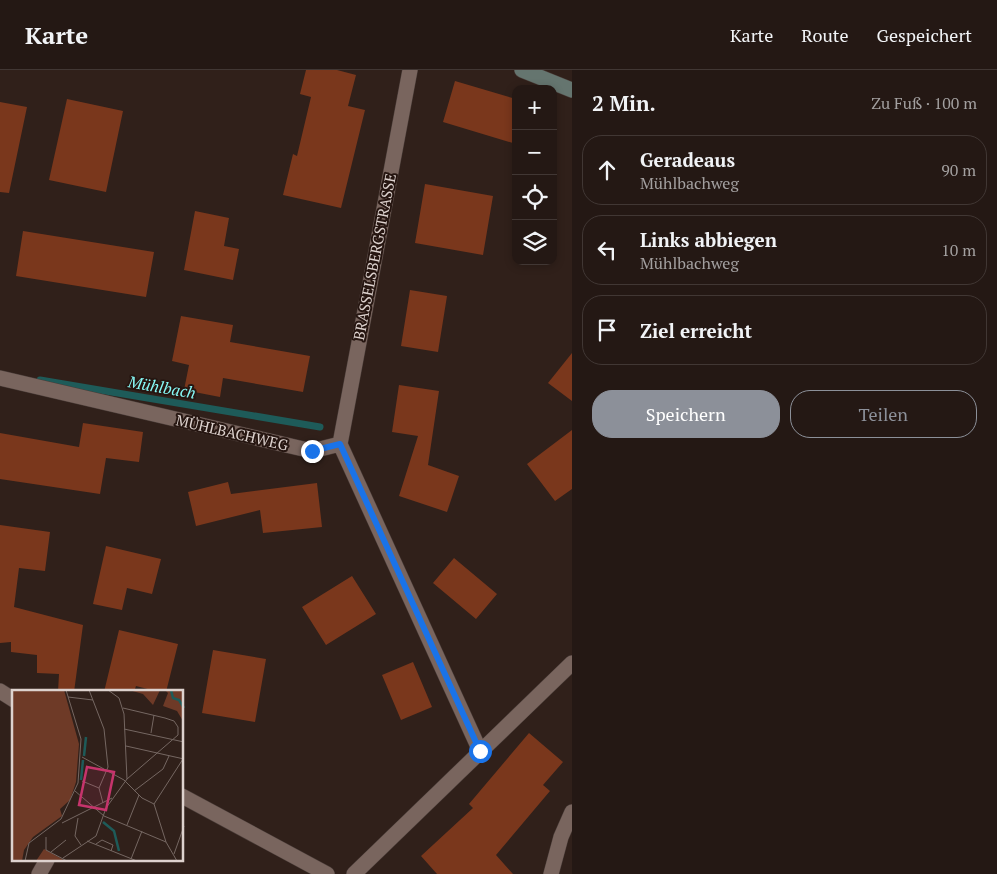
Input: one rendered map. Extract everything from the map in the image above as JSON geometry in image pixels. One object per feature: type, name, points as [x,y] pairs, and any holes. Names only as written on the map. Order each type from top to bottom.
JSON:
[{"type":"street","name":"BRASSELSBERGSTRASSE","points":[[340,444],[410,70]]},
{"type":"street","points":[[522,70],[572,90]]},
{"type":"street","name":"MÜHLBACHWEG","points":[[0,378],[312,451],[340,444]]},
{"type":"street","points":[[340,444],[480,751]]},
{"type":"street","points":[[354,874],[572,663]]},
{"type":"street","points":[[0,691],[12,699]]},
{"type":"street","points":[[184,797],[327,874]]},
{"type":"street","points":[[552,874],[561,837],[572,812]]},
{"type":"street","points":[[39,874],[46,862]]},
{"type":"building","points":[[306,70],[337,70],[356,75],[348,106],[365,110],[341,208],[283,195],[293,154],[297,156],[311,97],[300,94]]},
{"type":"building","points":[[455,81],[512,98],[512,143],[443,122]]},
{"type":"building","points":[[67,99],[123,111],[106,192],[49,180]]},
{"type":"building","points":[[0,102],[27,107],[9,193],[0,192]]},
{"type":"building","points":[[425,184],[493,196],[483,255],[415,243]]},
{"type":"building","points":[[195,211],[229,218],[224,246],[239,249],[233,280],[184,270]]},
{"type":"building","points":[[23,231],[154,252],[146,297],[16,276]]},
{"type":"building","points":[[410,290],[447,296],[438,352],[401,346]]},
{"type":"building","points":[[181,316],[233,325],[230,342],[310,356],[303,392],[223,378],[220,397],[184,390],[189,365],[172,361]]},
{"type":"building","points":[[572,353],[572,401],[548,383]]},
{"type":"building","points":[[399,385],[439,391],[428,465],[459,476],[447,512],[399,496],[418,436],[392,432]]},
{"type":"building","points":[[83,423],[143,432],[139,462],[106,458],[100,494],[0,479],[0,433],[79,447]]},
{"type":"building","points":[[572,430],[572,489],[555,501],[527,464]]},
{"type":"building","points":[[228,482],[231,494],[317,483],[322,527],[263,533],[260,510],[196,526],[188,492]]},
{"type":"building","points":[[0,525],[50,532],[45,571],[19,568],[14,607],[83,625],[74,690],[58,690],[59,674],[37,673],[37,655],[11,652],[11,642],[0,643]]},
{"type":"building","points":[[106,546],[161,559],[152,594],[127,588],[122,610],[93,604]]},
{"type":"building","points":[[454,558],[497,594],[476,619],[433,583]]},
{"type":"building","points":[[352,576],[376,614],[326,645],[302,607]]},
{"type":"building","points":[[119,630],[178,644],[166,690],[151,690],[136,686],[135,690],[104,690]]},
{"type":"building","points":[[213,650],[266,659],[255,722],[202,713]]},
{"type":"building","points":[[413,662],[432,707],[401,720],[382,675]]},
{"type":"building","points":[[529,733],[563,762],[543,785],[550,791],[496,855],[513,874],[437,874],[421,856],[473,808],[469,804]]},
{"type":"waterway","name":"Mühlbach","points":[[40,380],[320,427]]},
{"type":"route","points":[[312,451],[340,444],[480,751]]}]
